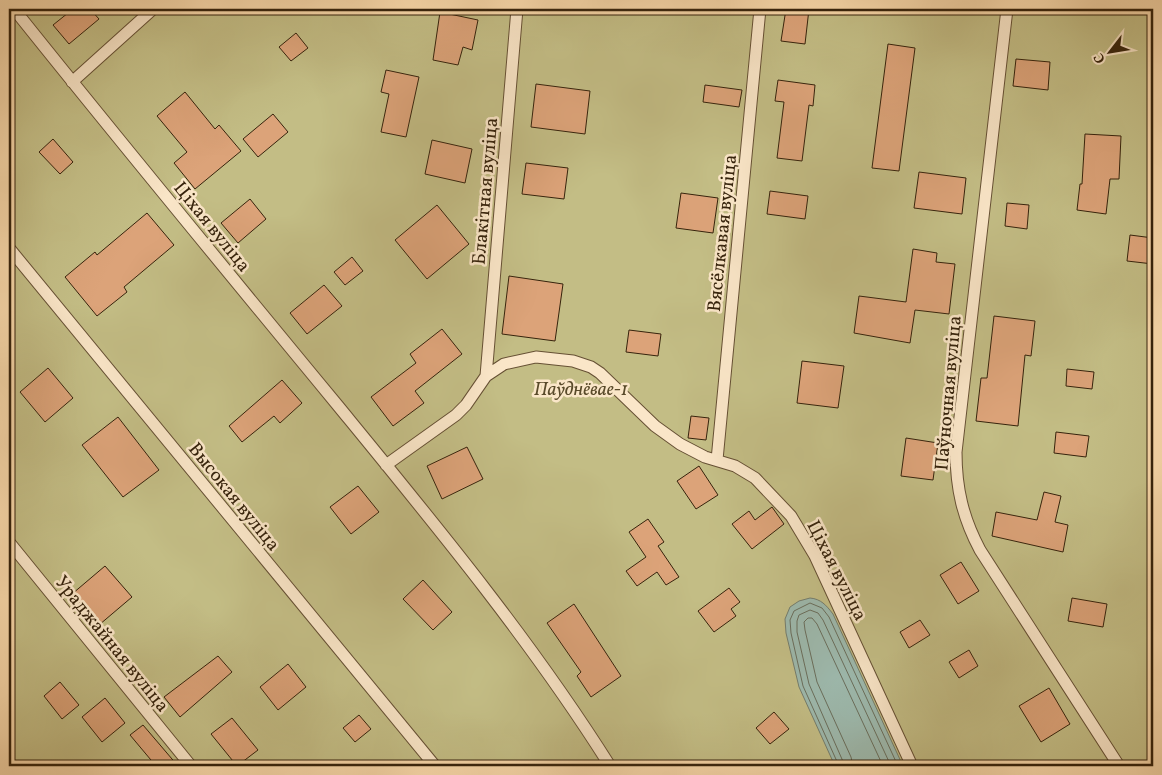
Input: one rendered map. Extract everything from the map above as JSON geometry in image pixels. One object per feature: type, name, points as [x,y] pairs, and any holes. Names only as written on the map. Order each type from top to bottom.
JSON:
[{"type":"lane","name":"Ціхая вуліца","points":[[14,9],[386,465],[513,624],[559,687],[610,766]]},
{"type":"lane","points":[[72,82],[153,9]]},
{"type":"lane","name":"Блакітная вуліца","points":[[486,376],[517,9]]},
{"type":"lane","name":"Вясёлкавая вуліца","points":[[717,460],[760,9]]},
{"type":"lane","name":"Паўночная вуліца","points":[[1007,9],[956,452],[958,495],[964,516],[980,550],[1119,766]]},
{"type":"lane","name":"Высокая вуліца","points":[[9,248],[435,766]]},
{"type":"lane","name":"Ціхая вуліца","points":[[386,465],[456,415],[466,405],[486,376],[504,364],[526,358],[546,358],[591,367],[611,382],[668,436],[692,451],[735,466],[759,482],[778,500],[804,536],[826,577],[912,766]]},
{"type":"lane","name":"Ураджайная вуліца","points":[[9,542],[191,766]]},
{"type":"green space","name":"Паўднёвае-1","points":[[9,9],[1153,9],[1153,766],[9,766]]},
{"type":"water","points":[[810,598],[823,603],[833,614],[903,766],[835,766],[799,687],[786,633],[785,619],[790,607],[799,601]]},
{"type":"building","points":[[73,9],[90,9],[99,19],[69,44],[53,25]]},
{"type":"building","points":[[786,9],[809,9],[805,44],[781,41]]},
{"type":"building","points":[[440,12],[478,20],[472,50],[463,47],[458,65],[433,60]]},
{"type":"building","points":[[296,33],[308,48],[291,61],[279,47]]},
{"type":"building","points":[[888,44],[915,48],[899,171],[872,168]]},
{"type":"building","points":[[1016,59],[1050,62],[1048,90],[1013,86]]},
{"type":"building","points":[[386,70],[419,77],[406,137],[381,132],[389,94],[381,92]]},
{"type":"building","points":[[778,80],[815,85],[813,106],[809,105],[802,161],[777,158],[784,102],[775,101]]},
{"type":"building","points":[[536,84],[590,91],[585,134],[531,127]]},
{"type":"building","points":[[705,85],[742,90],[739,107],[703,102]]},
{"type":"building","points":[[185,92],[215,129],[219,125],[241,151],[195,189],[174,163],[187,152],[157,116]]},
{"type":"building","points":[[273,114],[288,132],[258,157],[243,139]]},
{"type":"building","points":[[1085,134],[1121,136],[1119,179],[1110,179],[1106,214],[1077,210],[1080,184],[1082,184]]},
{"type":"building","points":[[53,139],[73,162],[60,174],[39,152]]},
{"type":"building","points":[[432,140],[472,149],[465,183],[425,174]]},
{"type":"building","points":[[526,163],[568,168],[564,199],[522,194]]},
{"type":"building","points":[[919,172],[966,178],[962,214],[914,208]]},
{"type":"building","points":[[770,191],[808,196],[805,219],[767,214]]},
{"type":"building","points":[[681,193],[718,198],[713,233],[676,228]]},
{"type":"building","points":[[250,199],[266,219],[238,243],[221,223]]},
{"type":"building","points":[[1007,203],[1029,205],[1027,229],[1005,226]]},
{"type":"building","points":[[437,205],[469,244],[427,279],[395,240]]},
{"type":"building","points":[[147,213],[174,245],[124,287],[127,292],[97,316],[65,277],[95,252],[97,255]]},
{"type":"building","points":[[1130,235],[1153,238],[1153,264],[1127,261]]},
{"type":"building","points":[[913,249],[937,253],[936,262],[955,264],[949,314],[915,310],[910,343],[854,333],[859,296],[906,302]]},
{"type":"building","points":[[352,257],[363,271],[345,285],[334,272]]},
{"type":"building","points":[[509,276],[563,284],[555,341],[502,334]]},
{"type":"building","points":[[324,285],[342,306],[307,334],[290,313]]},
{"type":"building","points":[[994,316],[1035,321],[1031,356],[1025,355],[1018,426],[976,421],[981,378],[987,378]]},
{"type":"building","points":[[442,329],[462,354],[415,391],[424,403],[393,426],[371,397],[416,363],[410,354]]},
{"type":"building","points":[[629,330],[661,334],[658,356],[626,352]]},
{"type":"building","points":[[802,361],[844,366],[838,408],[797,403]]},
{"type":"building","points":[[48,368],[73,398],[45,422],[20,392]]},
{"type":"building","points":[[1067,369],[1094,372],[1092,389],[1066,386]]},
{"type":"building","points":[[282,380],[302,403],[280,423],[274,416],[242,442],[229,426]]},
{"type":"building","points":[[691,416],[709,418],[706,440],[688,438]]},
{"type":"building","points":[[118,417],[159,470],[123,497],[82,445]]},
{"type":"building","points":[[1056,432],[1089,436],[1086,457],[1054,453]]},
{"type":"building","points":[[906,438],[938,443],[933,480],[901,476]]},
{"type":"building","points":[[467,447],[483,479],[442,499],[427,466]]},
{"type":"building","points":[[699,466],[718,495],[696,509],[677,481]]},
{"type":"building","points":[[358,486],[379,512],[351,534],[330,507]]},
{"type":"building","points":[[1044,492],[1061,496],[1055,522],[1068,525],[1063,552],[992,536],[996,512],[1037,520]]},
{"type":"building","points":[[772,507],[784,524],[752,549],[732,524],[749,511],[755,520]]},
{"type":"building","points":[[648,519],[664,542],[658,546],[679,577],[666,585],[657,572],[637,586],[626,571],[646,557],[629,532]]},
{"type":"building","points":[[961,562],[979,591],[958,604],[940,575]]},
{"type":"building","points":[[105,566],[132,597],[99,625],[72,594]]},
{"type":"building","points":[[423,580],[452,612],[433,630],[403,599]]},
{"type":"building","points":[[729,588],[740,602],[731,609],[736,616],[714,632],[698,611]]},
{"type":"building","points":[[1072,598],[1107,604],[1103,627],[1068,621]]},
{"type":"building","points":[[574,604],[621,676],[591,697],[577,676],[581,672],[547,623]]},
{"type":"building","points":[[920,620],[930,635],[909,648],[900,632]]},
{"type":"building","points":[[969,650],[978,666],[959,678],[949,662]]},
{"type":"building","points":[[218,656],[232,672],[180,717],[164,697]]},
{"type":"building","points":[[288,664],[306,687],[278,710],[260,687]]},
{"type":"building","points":[[60,682],[79,705],[62,719],[44,696]]},
{"type":"building","points":[[1049,688],[1070,724],[1041,742],[1019,706]]},
{"type":"building","points":[[105,698],[125,723],[102,742],[82,717]]},
{"type":"building","points":[[774,712],[789,729],[770,744],[756,728]]},
{"type":"building","points":[[359,715],[371,729],[355,742],[343,728]]},
{"type":"building","points":[[232,718],[258,750],[237,766],[211,734]]},
{"type":"building","points":[[143,725],[178,766],[156,766],[130,735]]}]
